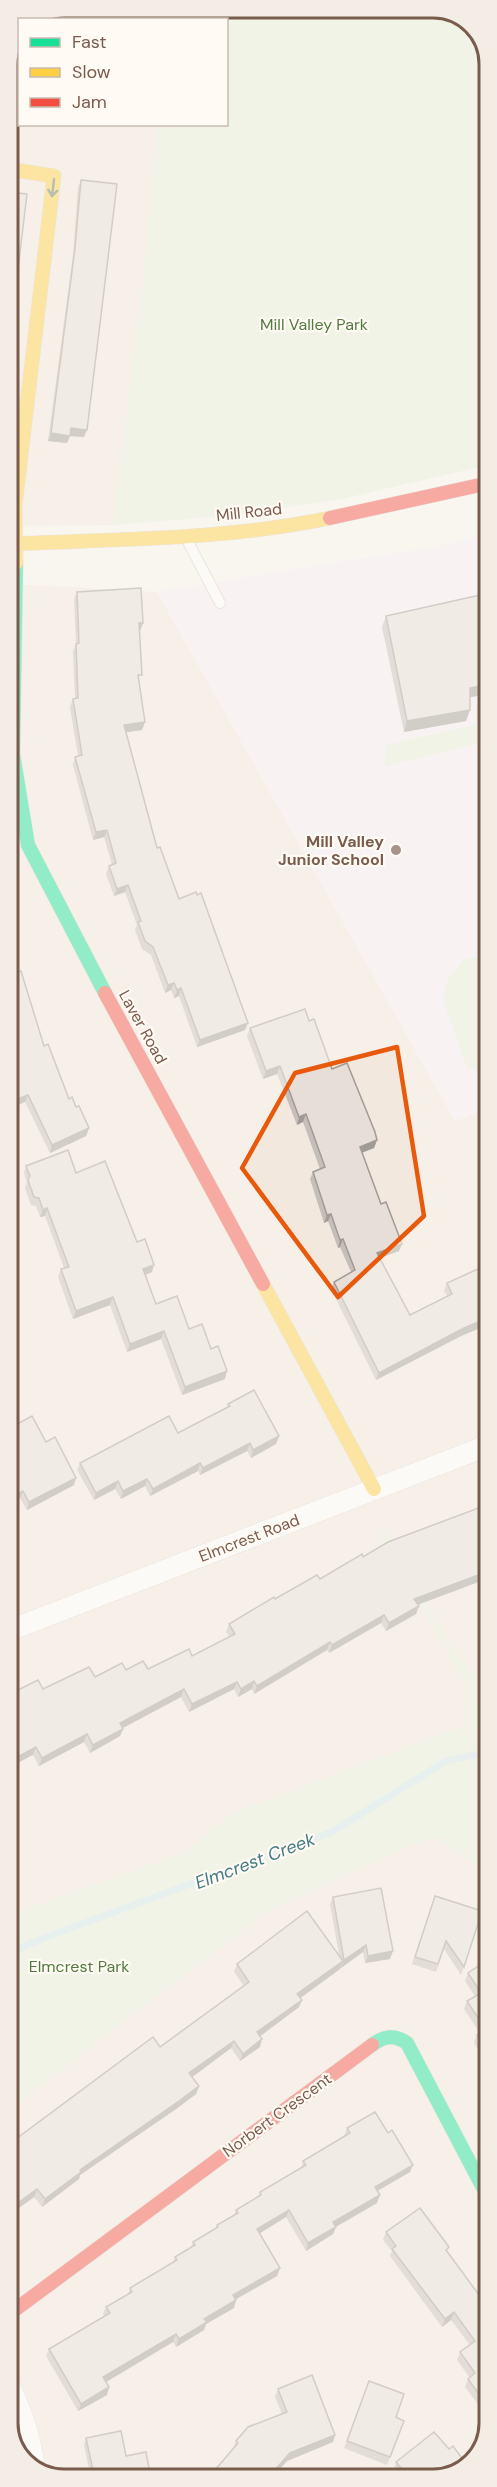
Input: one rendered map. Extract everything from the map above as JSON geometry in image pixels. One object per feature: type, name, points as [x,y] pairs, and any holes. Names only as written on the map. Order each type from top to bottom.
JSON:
[{"type":"street","name":"Laver Road","points":[[18,171],[54,176],[18,481]]},
{"type":"street","name":"Mill Road","points":[[18,544],[185,535],[326,519],[399,505],[479,485]]},
{"type":"street","name":"Laver Road","points":[[18,784],[28,845],[66,921],[374,1489]]},
{"type":"street","name":"Elmcrest Road","points":[[18,1626],[479,1449]]},
{"type":"street","name":"Norbert Crescent","points":[[18,2308],[381,2038],[400,2037],[407,2043],[479,2180]]},
{"type":"street","points":[[18,2404],[29,2434],[32,2455]]},
{"type":"lane","points":[[185,535],[220,603]]},
{"type":"highlighted area","points":[[397,1047],[424,1216],[338,1297],[242,1168],[295,1073]]},
{"type":"shaded area","points":[[467,34],[474,44],[479,59]]},
{"type":"shaded area","points":[[18,126],[157,126],[148,239],[113,525],[18,526]]},
{"type":"shaded area","name":"Mill Valley Junior School","points":[[479,535],[479,1112],[455,1121],[157,592],[456,543]]},
{"type":"shaded area","points":[[18,585],[157,592],[455,1121],[479,1112],[479,1683],[474,1677],[468,1724],[231,1814],[184,1853],[18,1913]]},
{"type":"shaded area","points":[[437,1837],[479,1869],[479,2423],[471,2449],[456,2463],[439,2469],[61,2469],[38,2461],[26,2449],[18,2429],[18,2103],[265,1913],[402,1849]]},
{"type":"green space","name":"Mill Valley Park","points":[[228,18],[436,18],[459,26],[467,34],[479,59],[479,467],[337,500],[225,516],[113,525],[148,239],[157,126],[228,126]]},
{"type":"green space","points":[[479,706],[479,743],[385,766],[386,745],[477,724],[475,707]]},
{"type":"green space","points":[[479,957],[479,1070],[467,1068],[443,1000],[448,978],[465,959]]},
{"type":"green space","name":"Elmcrest Park","points":[[387,1527],[447,1636],[479,1683],[479,1869],[437,1837],[402,1849],[265,1913],[18,2103],[18,1911],[184,1853],[231,1814],[468,1724],[463,1680],[376,1531]]},
{"type":"building","points":[[81,180],[117,184],[87,430],[71,428],[70,436],[51,433],[75,248]]},
{"type":"building","points":[[18,193],[27,194],[18,269]]},
{"type":"building","points":[[141,588],[143,623],[139,623],[142,675],[138,675],[145,722],[124,725],[157,848],[160,847],[179,899],[196,892],[197,895],[201,893],[248,1023],[200,1040],[181,988],[177,990],[174,983],[168,985],[153,947],[145,941],[138,922],[141,921],[128,885],[117,889],[109,866],[116,863],[107,830],[96,832],[75,757],[82,755],[73,699],[78,698],[77,592]]},
{"type":"building","points":[[479,595],[479,686],[470,688],[470,710],[407,721],[386,616]]},
{"type":"building","points":[[21,971],[44,1046],[48,1044],[69,1099],[72,1097],[76,1107],[79,1106],[89,1128],[52,1145],[28,1095],[18,1099],[18,972]]},
{"type":"building","points":[[305,1009],[309,1021],[314,1019],[332,1069],[347,1063],[375,1132],[377,1140],[360,1147],[381,1204],[386,1202],[402,1244],[377,1253],[410,1315],[452,1294],[447,1283],[479,1269],[479,1322],[379,1373],[334,1282],[355,1270],[343,1239],[340,1240],[331,1214],[327,1215],[313,1172],[325,1167],[306,1114],[299,1117],[280,1066],[266,1071],[250,1028]]},
{"type":"building","points":[[68,1150],[76,1173],[105,1161],[137,1242],[145,1239],[154,1265],[143,1269],[156,1304],[177,1296],[189,1329],[202,1324],[211,1349],[218,1346],[227,1371],[185,1387],[164,1331],[130,1344],[113,1297],[76,1311],[61,1269],[69,1267],[47,1208],[43,1210],[39,1198],[34,1197],[26,1166]]},
{"type":"building","points":[[254,1390],[279,1436],[253,1450],[250,1443],[203,1468],[200,1463],[153,1489],[147,1479],[123,1491],[118,1481],[96,1493],[80,1463],[169,1416],[178,1433],[230,1406],[228,1404]]},
{"type":"building","points":[[32,1416],[46,1442],[55,1437],[76,1478],[29,1502],[23,1491],[18,1494],[18,1424]]},
{"type":"building","points":[[479,1508],[479,1575],[414,1599],[419,1606],[389,1623],[384,1615],[332,1645],[330,1642],[257,1686],[254,1681],[241,1689],[237,1682],[192,1704],[184,1689],[120,1723],[123,1729],[93,1745],[87,1734],[42,1758],[36,1747],[18,1757],[18,1690],[38,1680],[43,1689],[89,1667],[95,1677],[122,1663],[126,1670],[143,1661],[148,1669],[189,1649],[192,1656],[235,1634],[229,1624],[274,1597],[275,1599],[317,1575],[320,1579],[362,1554],[363,1557],[388,1542]]},
{"type":"building","points":[[381,1888],[393,1951],[368,1956],[366,1945],[344,1960],[333,1897]]},
{"type":"building","points":[[435,1896],[479,1910],[479,1920],[464,1967],[446,1941],[438,1964],[415,1957]]},
{"type":"building","points":[[307,1911],[343,1961],[297,1994],[302,2000],[257,2032],[262,2039],[243,2054],[234,2041],[189,2073],[199,2086],[179,2101],[80,2170],[81,2172],[45,2199],[37,2189],[18,2203],[18,2138],[153,2037],[160,2047],[249,1982],[237,1964]]},
{"type":"building","points":[[479,1966],[479,1990],[468,1973]]},
{"type":"building","points":[[479,1994],[479,2019],[467,2001]]},
{"type":"building","points":[[375,2112],[388,2133],[392,2130],[413,2165],[375,2187],[380,2195],[333,2222],[336,2227],[308,2243],[289,2210],[257,2229],[280,2268],[233,2295],[236,2300],[204,2319],[207,2322],[179,2339],[176,2334],[103,2377],[109,2387],[81,2404],[49,2349],[110,2313],[106,2307],[132,2292],[130,2288],[177,2260],[175,2257],[195,2245],[193,2242],[238,2213],[236,2210],[261,2195],[260,2192],[306,2165],[303,2161],[350,2133],[347,2128]]},
{"type":"building","points":[[420,2208],[449,2247],[446,2250],[479,2295],[479,2394],[468,2379],[475,2373],[460,2352],[475,2341],[454,2312],[445,2319],[392,2249],[396,2246],[386,2232]]},
{"type":"building","points":[[312,2375],[335,2435],[290,2453],[276,2469],[216,2469],[248,2427],[287,2412],[278,2389]]},
{"type":"building","points":[[369,2381],[404,2394],[396,2417],[404,2421],[390,2457],[347,2441]]},
{"type":"building","points":[[121,2431],[126,2456],[146,2452],[149,2469],[93,2469],[86,2438]]},
{"type":"building","points":[[434,2432],[449,2449],[453,2446],[462,2458],[448,2467],[439,2469],[402,2469],[396,2462]]},
{"type":"waterway","name":"Elmcrest Creek","points":[[18,1949],[332,1832],[446,1761],[479,1754]]},
{"type":"traffic: fast","points":[[18,784],[28,845],[105,993]]},
{"type":"traffic: fast","points":[[372,2045],[389,2037],[398,2038],[407,2043],[479,2180]]},
{"type":"traffic: slow","points":[[18,171],[54,176],[18,481]]},
{"type":"traffic: slow","points":[[18,544],[210,535],[330,518]]},
{"type":"traffic: slow","points":[[263,1284],[374,1489]]},
{"type":"traffic: jam","points":[[330,518],[479,485]]},
{"type":"traffic: jam","points":[[105,993],[263,1284]]},
{"type":"traffic: jam","points":[[18,2308],[372,2045]]},
{"type":"place","name":"Mill Valley Junior School","points":[[396,850]]}]
